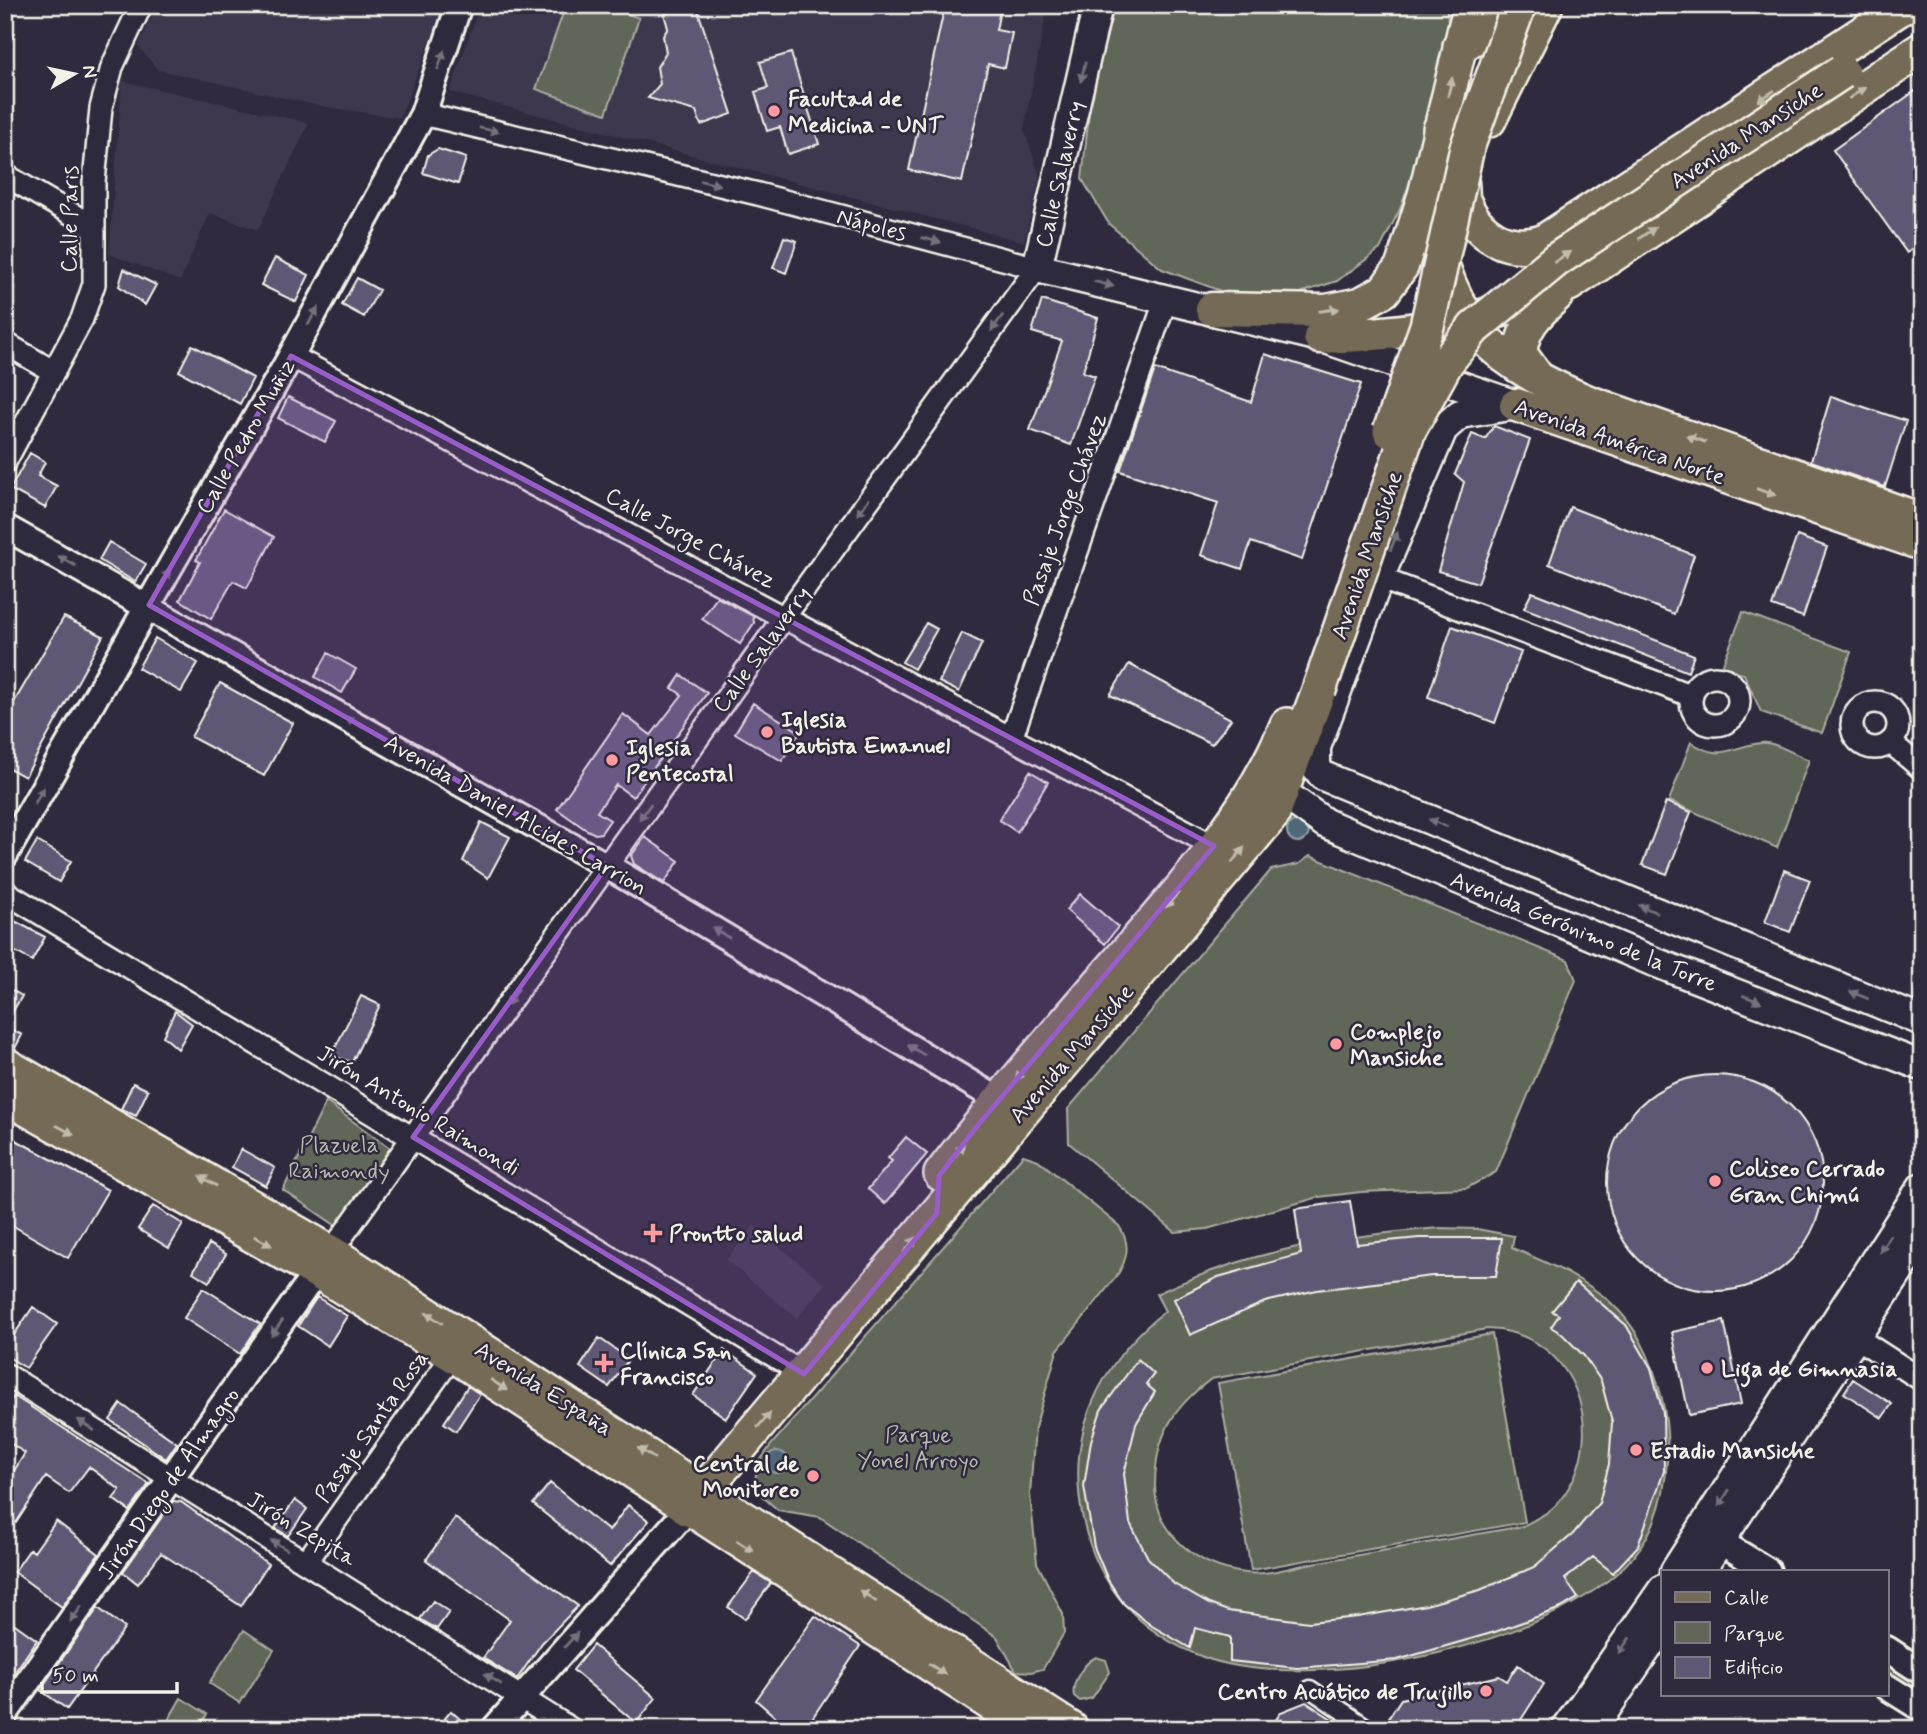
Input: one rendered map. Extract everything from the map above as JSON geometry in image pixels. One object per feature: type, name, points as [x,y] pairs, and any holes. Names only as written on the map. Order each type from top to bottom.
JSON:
[{"type":"highway","name":"Avenida Mansiche","points":[[1311,688],[1427,326],[1467,148],[1520,5]]},
{"type":"highway","points":[[1460,46],[1529,5]]},
{"type":"highway","points":[[1462,183],[1472,151],[1546,5]]},
{"type":"highway","points":[[1440,129],[1462,183],[1464,201],[1491,237],[1514,247],[1543,242],[1905,5]]},
{"type":"highway","name":"Avenida Mansiche","points":[[696,1499],[937,1213],[939,1176],[1010,1106],[1273,814],[1276,779],[1409,430],[1446,363],[1474,328],[1556,260],[1922,21]]},
{"type":"highway","points":[[1569,284],[1922,49]]},
{"type":"highway","name":"Avenida Mansiche","points":[[1010,1106],[1201,867],[1214,846],[1276,779]]},
{"type":"main road","name":"Calle Salaverry","points":[[1037,268],[1098,5]]},
{"type":"main road","points":[[1212,309],[1326,311],[1360,304],[1384,291],[1402,266],[1425,193],[1470,5]]},
{"type":"main road","name":"Avenida América Norte","points":[[1425,193],[1441,266],[1469,322],[1499,353],[1544,384],[1830,501],[1922,544]]},
{"type":"main road","name":"Nápoles","points":[[1037,268],[1320,337]]},
{"type":"main road","points":[[1320,337],[1411,332],[1469,322],[1532,301],[1569,284]]},
{"type":"main road","points":[[1544,384],[1528,367],[1520,353],[1522,338],[1527,326],[1569,284]]},
{"type":"main road","name":"Avenida América Norte","points":[[1320,337],[1516,405],[1830,501],[1922,520]]},
{"type":"main road","name":"Avenida Mansiche","points":[[1316,767],[1316,747],[1379,578],[1443,429],[1460,414],[1516,405]]},
{"type":"main road","name":"Avenida Gerónimo de la Torre","points":[[1316,767],[1323,776],[1922,1021]]},
{"type":"main road","name":"Avenida Gerónimo de la Torre","points":[[1276,779],[1325,823],[1652,961],[1922,1066]]},
{"type":"main road","name":"Avenida España","points":[[5,1064],[324,1262],[696,1499],[1021,1720],[1072,1729]]},
{"type":"main road","name":"Avenida España","points":[[5,1097],[324,1262],[453,1355],[696,1499]]},
{"type":"main road","points":[[1693,1568],[1845,1330],[1922,1187]]},
{"type":"main road","points":[[1845,1330],[1922,1237]]},
{"type":"main road","points":[[1566,1729],[1661,1592]]},
{"type":"main road","points":[[1592,1729],[1661,1628]]},
{"type":"street","name":"Calle Paris","points":[[5,462],[82,319],[94,284],[94,183],[101,108],[111,67],[141,5]]},
{"type":"street","name":"Calle Pedro Muñiz","points":[[5,856],[291,356],[423,114],[459,5]]},
{"type":"street","name":"Nápoles","points":[[423,114],[758,194],[1037,268]]},
{"type":"street","points":[[5,175],[94,227]]},
{"type":"street","name":"Calle Salaverry","points":[[324,1262],[1037,268]]},
{"type":"street","name":"Pasaje Jorge Chávez","points":[[1012,736],[1166,299]]},
{"type":"street","points":[[5,343],[54,372]]},
{"type":"street","name":"Calle Jorge Chávez","points":[[291,356],[1012,736],[1214,846]]},
{"type":"street","name":"Avenida Daniel Alcides Carrion","points":[[5,527],[149,605],[607,866],[1010,1106]]},
{"type":"street","points":[[1379,578],[1692,696]]},
{"type":"street","points":[[1890,742],[1922,769]]},
{"type":"street","name":"Jirón Antonio Raimondi","points":[[5,892],[804,1374]]},
{"type":"street","name":"Jirón Diego de Almagro","points":[[5,1714],[324,1262]]},
{"type":"street","points":[[1845,1330],[1922,1380]]},
{"type":"street","name":"Pasaje Santa Rosa","points":[[307,1561],[453,1355]]},
{"type":"street","name":"Jirón Zepita","points":[[5,1374],[571,1729]]},
{"type":"street","points":[[494,1729],[696,1499]]},
{"type":"street","points":[[1711,1536],[1766,1570]]},
{"type":"street","points":[[1888,1650],[1922,1672]]},
{"type":"street","points":[[1888,1688],[1922,1709]]},
{"type":"street","points":[[1310,1689],[1369,1729]]},
{"type":"highlighted area","points":[[291,356],[1214,846],[978,1125],[939,1176],[937,1213],[804,1374],[413,1137],[607,866],[149,605]]},
{"type":"shaded area","points":[[157,5],[444,5],[400,118],[326,107],[158,70],[138,46]]},
{"type":"shaded area","name":"Facultad de Medicina - UNT","points":[[480,5],[1048,5],[1024,129],[1040,177],[1024,242],[450,92]]},
{"type":"shaded area","points":[[122,81],[309,123],[258,230],[210,213],[180,281],[109,254]]},
{"type":"shaded area","points":[[754,1226],[825,1284],[797,1318],[726,1260]]},
{"type":"green space","points":[[566,5],[604,5],[639,18],[606,114],[536,89]]},
{"type":"green space","points":[[1115,5],[1446,5],[1451,45],[1430,127],[1400,209],[1380,249],[1337,281],[1294,295],[1226,293],[1162,269],[1109,224],[1082,179],[1091,94]]},
{"type":"green space","points":[[1743,612],[1851,652],[1822,733],[1761,712],[1744,674],[1721,669]]},
{"type":"green space","points":[[1691,742],[1701,748],[1718,752],[1766,743],[1809,760],[1777,848],[1669,801]]},
{"type":"green space","name":"Complejo Mansiche","points":[[1310,856],[1568,960],[1576,980],[1496,1172],[1467,1188],[1361,1192],[1319,1197],[1207,1229],[1175,1232],[1069,1143],[1068,1109],[1271,870],[1299,864]]},
{"type":"green space","name":"Plazuela Raimondy","points":[[326,1102],[390,1148],[338,1227],[283,1190]]},
{"type":"green space","name":"Parque Yonel Arroyo","points":[[1023,1155],[1038,1160],[1119,1226],[1126,1245],[1125,1258],[1116,1277],[1057,1351],[1035,1428],[1030,1494],[1037,1563],[1063,1614],[1064,1633],[1043,1669],[1031,1672],[1016,1671],[997,1637],[820,1517],[778,1510],[762,1496],[755,1483],[757,1465],[771,1445]]},
{"type":"green space","name":"Estadio Mansiche","points":[[1440,1228],[1477,1229],[1514,1236],[1512,1248],[1568,1273],[1590,1287],[1610,1302],[1627,1320],[1641,1341],[1662,1399],[1667,1456],[1666,1476],[1657,1514],[1640,1548],[1606,1582],[1558,1611],[1500,1635],[1436,1654],[1370,1665],[1307,1670],[1250,1668],[1203,1657],[1159,1635],[1124,1604],[1110,1586],[1090,1543],[1083,1519],[1079,1488],[1079,1458],[1092,1403],[1105,1377],[1122,1353],[1165,1311],[1156,1294],[1226,1266],[1260,1256],[1330,1241]],"holes":[[[1487,1329],[1518,1335],[1544,1348],[1564,1369],[1577,1394],[1583,1422],[1582,1452],[1573,1480],[1552,1509],[1523,1526],[1255,1574],[1229,1570],[1197,1556],[1183,1546],[1163,1520],[1157,1504],[1155,1486],[1162,1438],[1176,1413],[1211,1379]]]},
{"type":"green space","points":[[1492,1334],[1525,1522],[1251,1570],[1218,1383]]},
{"type":"green space","points":[[244,1630],[274,1650],[240,1703],[209,1683]]},
{"type":"green space","points":[[1096,1657],[1106,1660],[1110,1672],[1092,1698],[1080,1701],[1074,1696],[1076,1679],[1083,1668]]},
{"type":"green space","points":[[1888,1661],[1922,1682],[1922,1703],[1888,1681]]},
{"type":"green space","points":[[181,1698],[207,1714],[199,1729],[163,1729]]},
{"type":"water","points":[[1298,820],[1306,823],[1309,831],[1306,839],[1298,842],[1290,839],[1287,831],[1290,823]]},
{"type":"water","points":[[777,1451],[785,1454],[788,1462],[785,1470],[777,1473],[769,1470],[766,1462],[769,1454]]},
{"type":"building","points":[[696,5],[732,114],[701,125],[696,111],[648,98],[660,84],[657,67],[666,52],[663,36],[668,28],[664,14]]},
{"type":"building","points":[[945,5],[1001,5],[996,30],[1012,33],[1005,68],[988,64],[962,182],[909,170]]},
{"type":"building","points":[[791,53],[819,144],[788,154],[780,127],[767,131],[755,92],[768,88],[760,62]]},
{"type":"building","points":[[1922,86],[1922,242],[1907,253],[1833,150]]},
{"type":"building","points":[[438,149],[466,158],[458,184],[423,173],[428,155]]},
{"type":"building","points":[[784,237],[797,241],[786,273],[773,268]]},
{"type":"building","points":[[275,258],[309,275],[296,302],[261,285]]},
{"type":"building","points":[[124,269],[156,285],[145,305],[119,286]]},
{"type":"building","points":[[357,278],[379,290],[364,317],[342,305]]},
{"type":"building","points":[[1042,300],[1098,318],[1083,372],[1095,376],[1071,445],[1030,430],[1062,341],[1032,332]]},
{"type":"building","points":[[192,345],[253,378],[240,404],[179,371]]},
{"type":"building","points":[[1265,354],[1361,384],[1302,560],[1251,542],[1242,569],[1201,555],[1218,503],[1120,471],[1155,369],[1251,402]]},
{"type":"building","points":[[1831,396],[1906,421],[1885,487],[1811,461]]},
{"type":"building","points":[[288,397],[336,421],[325,442],[278,418]]},
{"type":"building","points":[[1494,426],[1530,440],[1478,583],[1438,571],[1464,482],[1455,474],[1472,434],[1485,439]]},
{"type":"building","points":[[30,453],[45,462],[38,476],[57,486],[45,508],[10,489]]},
{"type":"building","points":[[1570,507],[1694,555],[1674,614],[1549,564]]},
{"type":"building","points":[[224,509],[274,537],[247,588],[233,581],[211,619],[180,600],[200,562],[196,560]]},
{"type":"building","points":[[1797,536],[1827,547],[1803,617],[1772,606]]},
{"type":"building","points":[[109,542],[146,564],[135,582],[99,560]]},
{"type":"building","points":[[1532,592],[1694,655],[1688,672],[1524,608]]},
{"type":"building","points":[[717,597],[753,616],[754,623],[740,644],[702,619]]},
{"type":"building","points":[[64,617],[103,636],[25,777],[5,766],[5,706],[10,709]]},
{"type":"building","points":[[926,623],[937,629],[914,669],[902,662]]},
{"type":"building","points":[[1452,626],[1521,652],[1495,723],[1428,697]]},
{"type":"building","points":[[962,633],[982,643],[959,692],[939,682]]},
{"type":"building","points":[[155,638],[198,663],[181,692],[138,668]]},
{"type":"building","points":[[328,653],[356,669],[342,693],[315,677]]},
{"type":"building","points":[[1129,664],[1231,719],[1212,744],[1110,695]]},
{"type":"building","points":[[681,675],[707,693],[633,797],[616,785],[597,812],[610,820],[601,833],[595,834],[585,829],[557,809],[623,714],[651,735],[682,695],[672,688]]},
{"type":"building","points":[[220,683],[293,723],[264,776],[191,737]]},
{"type":"building","name":"Iglesia Bautista Emanuel","points":[[753,703],[800,732],[782,761],[735,733]]},
{"type":"building","points":[[1030,771],[1048,782],[1017,832],[999,820]]},
{"type":"building","points":[[1666,802],[1691,812],[1667,874],[1642,865]]},
{"type":"building","points":[[481,822],[510,837],[488,878],[463,861]]},
{"type":"building","points":[[645,837],[679,861],[664,883],[634,864],[631,856]]},
{"type":"building","points":[[37,841],[71,861],[59,882],[25,862]]},
{"type":"building","points":[[1784,870],[1810,880],[1790,932],[1765,922]]},
{"type":"building","points":[[1080,894],[1118,927],[1105,944],[1066,910]]},
{"type":"building","points":[[5,916],[45,937],[32,961],[5,946]]},
{"type":"building","points":[[5,986],[22,996],[5,1024]]},
{"type":"building","points":[[361,996],[380,1005],[352,1062],[331,1056]]},
{"type":"building","points":[[175,1011],[192,1024],[178,1049],[163,1036]]},
{"type":"building","points":[[5,1026],[22,1035],[15,1048],[5,1046]]},
{"type":"building","name":"Coliseo Cerrado Gran Chimú","points":[[1715,1075],[1757,1083],[1792,1106],[1815,1141],[1823,1183],[1815,1225],[1792,1260],[1757,1283],[1715,1291],[1673,1283],[1638,1260],[1615,1225],[1607,1183],[1615,1141],[1638,1106],[1673,1083]]},
{"type":"building","points":[[133,1083],[148,1090],[136,1116],[121,1109]]},
{"type":"building","points":[[5,1134],[108,1190],[68,1258],[5,1221]]},
{"type":"building","points":[[906,1137],[927,1154],[885,1204],[868,1189],[892,1161],[888,1158]]},
{"type":"building","points":[[241,1149],[275,1168],[266,1186],[232,1167]]},
{"type":"building","points":[[1350,1201],[1357,1244],[1419,1238],[1502,1238],[1496,1276],[1432,1276],[1317,1290],[1265,1302],[1190,1335],[1174,1299],[1218,1277],[1301,1254],[1295,1209]]},
{"type":"building","points":[[153,1206],[183,1224],[169,1248],[138,1229]]},
{"type":"building","points":[[209,1244],[226,1254],[209,1282],[193,1272]]},
{"type":"building","points":[[1576,1282],[1626,1325],[1651,1368],[1663,1413],[1664,1471],[1638,1546],[1613,1573],[1593,1557],[1565,1579],[1578,1598],[1561,1608],[1495,1632],[1397,1660],[1297,1668],[1230,1661],[1230,1637],[1195,1628],[1190,1648],[1152,1626],[1124,1604],[1108,1580],[1094,1547],[1084,1486],[1091,1441],[1101,1410],[1138,1359],[1154,1374],[1146,1384],[1155,1392],[1136,1424],[1124,1474],[1130,1523],[1148,1558],[1174,1584],[1209,1604],[1228,1611],[1309,1622],[1358,1617],[1426,1605],[1480,1590],[1534,1567],[1573,1534],[1599,1503],[1609,1464],[1612,1422],[1601,1381],[1584,1356],[1551,1327],[1559,1315],[1552,1311]]},
{"type":"building","points":[[203,1288],[260,1324],[240,1354],[184,1318]]},
{"type":"building","points":[[317,1297],[347,1316],[328,1346],[298,1326]]},
{"type":"building","points":[[33,1307],[57,1324],[26,1368],[5,1355],[5,1348]]},
{"type":"building","name":"Liga de Gimnasia","points":[[1724,1321],[1741,1404],[1689,1415],[1672,1332]]},
{"type":"building","name":"Clínica San Francisco","points":[[599,1338],[629,1359],[609,1387],[580,1367]]},
{"type":"building","points":[[724,1350],[757,1373],[726,1418],[693,1395]]},
{"type":"building","points":[[1853,1379],[1892,1404],[1882,1418],[1844,1393]]},
{"type":"building","points":[[468,1386],[480,1394],[456,1431],[444,1423]]},
{"type":"building","points":[[14,1396],[149,1484],[130,1511],[113,1499],[120,1490],[89,1467],[69,1493],[46,1477],[16,1523],[5,1516],[5,1485],[25,1453],[5,1440],[5,1409]]},
{"type":"building","points":[[121,1404],[177,1443],[166,1459],[110,1420]]},
{"type":"building","points":[[550,1483],[609,1531],[628,1505],[649,1521],[610,1566],[533,1504]]},
{"type":"building","points":[[295,1500],[307,1509],[288,1536],[275,1528]]},
{"type":"building","points":[[173,1501],[181,1502],[268,1564],[241,1606],[161,1553],[138,1584],[123,1572]]},
{"type":"building","points":[[455,1518],[578,1606],[542,1643],[517,1679],[483,1658],[510,1620],[426,1560]]},
{"type":"building","points":[[56,1521],[99,1554],[62,1607],[14,1572],[30,1549],[34,1552]]},
{"type":"building","points":[[754,1572],[771,1583],[745,1619],[728,1607]]},
{"type":"building","points":[[433,1601],[449,1612],[437,1629],[420,1619]]},
{"type":"building","points":[[98,1608],[125,1628],[67,1709],[40,1690]]},
{"type":"building","points":[[815,1616],[860,1646],[805,1729],[789,1729],[756,1700]]},
{"type":"building","points":[[5,1617],[37,1640],[5,1686]]},
{"type":"building","points":[[593,1645],[656,1698],[636,1723],[573,1670]]},
{"type":"building","name":"Centro Acuático de Trujillo","points":[[1518,1665],[1544,1684],[1515,1729],[1396,1729],[1386,1722],[1401,1699],[1499,1676],[1507,1681]]},
{"type":"building","points":[[1306,1702],[1347,1729],[1270,1729],[1281,1712]]},
{"type":"building","points":[[451,1711],[471,1729],[436,1729]]},
{"type":"place","name":"Facultad de Medicina - UNT","points":[[774,111]]},
{"type":"place","name":"Iglesia Bautista Emanuel","points":[[767,732]]},
{"type":"place","name":"Iglesia Pentecostal","points":[[612,760]]},
{"type":"place","name":"Complejo Mansiche","points":[[1336,1044]]},
{"type":"place","name":"Coliseo Cerrado Gran Chimú","points":[[1715,1181]]},
{"type":"place","name":"Prontto salud","points":[[653,1233]]},
{"type":"place","name":"Clínica San Francisco","points":[[604,1363]]},
{"type":"place","name":"Liga de Gimnasia","points":[[1707,1368]]},
{"type":"place","name":"Estadio Mansiche","points":[[1636,1450]]},
{"type":"place","name":"Central de Monitoreo","points":[[813,1476]]},
{"type":"place","name":"Centro Acuático de Trujillo","points":[[1486,1691]]}]
